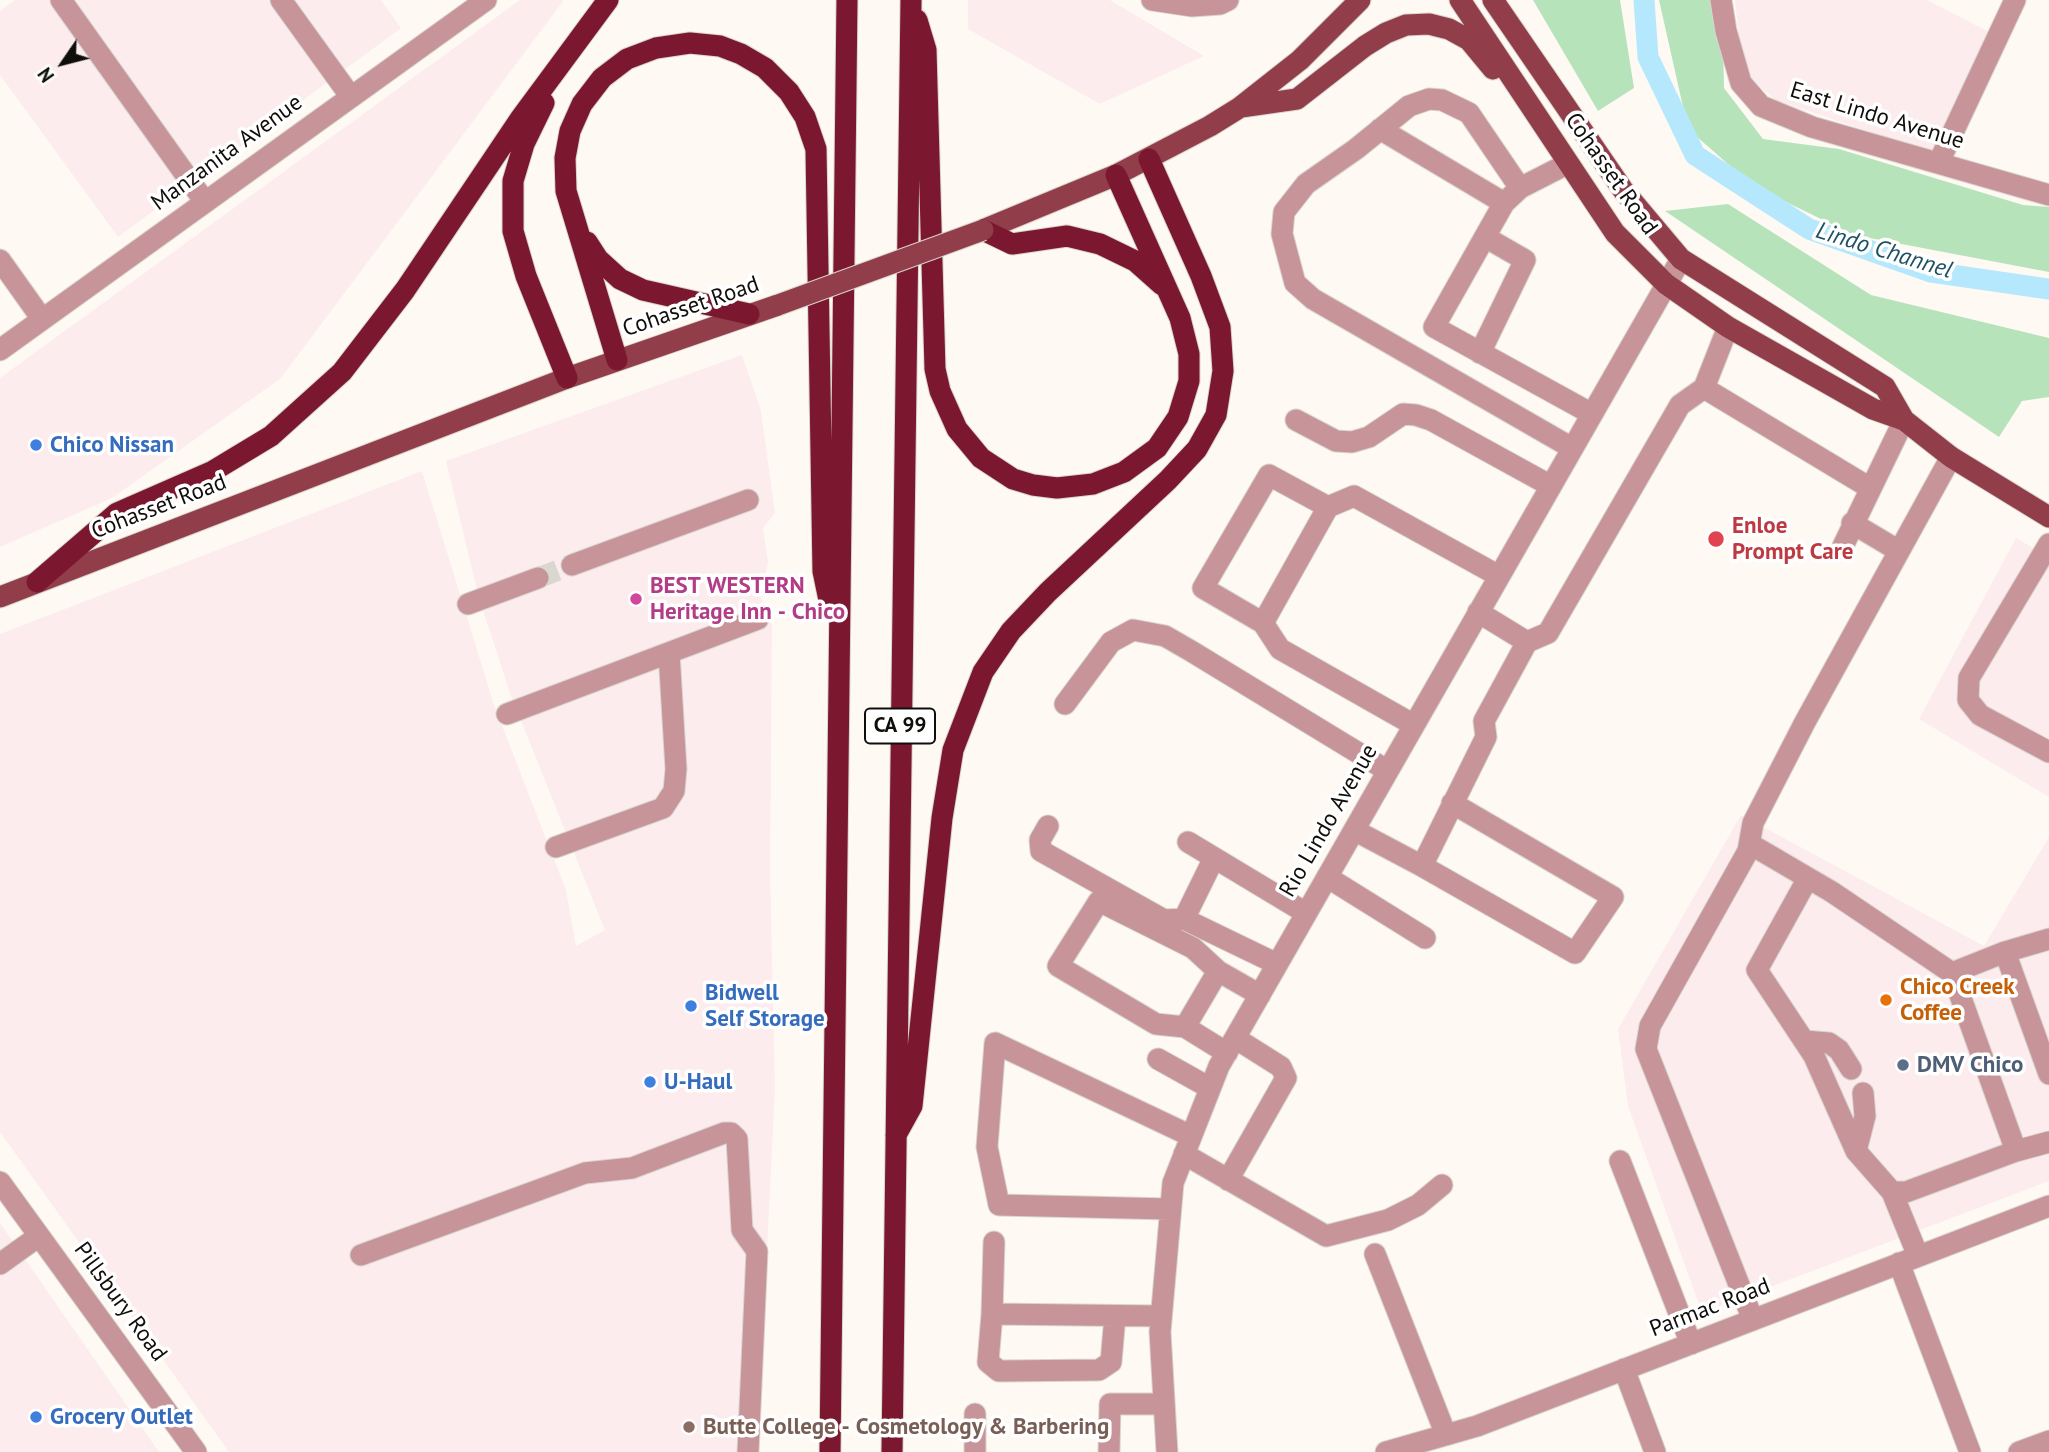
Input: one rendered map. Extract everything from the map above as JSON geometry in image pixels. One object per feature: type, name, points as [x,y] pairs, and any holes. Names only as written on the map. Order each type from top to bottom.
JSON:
[{"type":"highway","points":[[37,582],[117,513],[213,471],[271,436],[342,372],[405,290],[520,119],[608,0]]},
{"type":"highway","points":[[567,378],[526,276],[513,231],[513,181],[524,144],[544,102],[620,0]]},
{"type":"highway","name":"CA 99","points":[[830,1452],[837,640],[847,0]]},
{"type":"highway","points":[[911,0],[926,50],[935,369],[948,414],[968,444],[996,470],[1013,479],[1057,488],[1093,484],[1124,472],[1157,448],[1178,417],[1189,381],[1189,354],[1180,318],[1116,175]]},
{"type":"highway","name":"CA 99","points":[[892,1452],[911,0]]},
{"type":"highway","points":[[617,360],[581,232],[566,191],[565,158],[570,131],[582,104],[602,78],[627,59],[656,48],[690,43],[720,46],[765,68],[789,92],[805,117],[816,149],[824,571],[837,640]]},
{"type":"highway","points":[[895,1137],[912,1106],[942,818],[953,750],[983,672],[1011,631],[1048,592],[1168,480],[1197,449],[1216,415],[1223,371],[1220,327],[1201,276],[1149,159]]},
{"type":"highway","points":[[983,230],[1012,244],[1067,236],[1100,244],[1135,261],[1168,291]]},
{"type":"highway","points":[[581,232],[598,259],[620,279],[643,290],[749,314]]},
{"type":"main road","name":"Cohasset Road","points":[[0,597],[567,378],[983,230],[1116,175],[1239,108],[1300,60],[1360,0]]},
{"type":"main road","name":"Cohasset Road","points":[[1460,0],[1615,233],[1666,284],[1728,327],[1873,409],[1904,420],[1951,457],[2049,517]]},
{"type":"main road","name":"Cohasset Road","points":[[1493,0],[1623,190],[1681,259],[1885,387],[1904,420]]},
{"type":"main road","points":[[1239,108],[1297,99],[1386,33],[1406,25],[1429,24],[1449,29],[1469,40],[1510,90],[1536,113]]},
{"type":"street","points":[[61,0],[205,202]]},
{"type":"street","points":[[281,0],[351,97]]},
{"type":"street","name":"Manzanita Avenue","points":[[0,350],[486,0]]},
{"type":"street","points":[[1152,0],[1192,6],[1220,4],[1228,0]]},
{"type":"street","name":"East Lindo Avenue","points":[[1721,0],[1726,31],[1741,83],[1761,106],[1812,127],[2049,195]]},
{"type":"street","points":[[1939,162],[2015,0]]},
{"type":"street","points":[[1520,188],[1468,113],[1442,100],[1429,99],[1409,106],[1306,184],[1284,212],[1282,234],[1295,283],[1313,299],[1572,448]]},
{"type":"street","points":[[1380,129],[1504,203]]},
{"type":"street","points":[[1567,164],[1520,188],[1504,203],[1434,327],[1592,414]]},
{"type":"street","points":[[1480,353],[1525,260],[1485,237]]},
{"type":"street","name":"Rio Lindo Avenue","points":[[1167,1452],[1161,1316],[1173,1183],[1210,1088],[1277,964],[1681,259]]},
{"type":"street","points":[[0,260],[42,319]]},
{"type":"street","points":[[1422,866],[1486,737],[1484,721],[1527,642],[1548,633],[1680,405],[1704,388],[1728,327]]},
{"type":"street","points":[[1704,388],[1870,488]]},
{"type":"street","points":[[1296,420],[1336,442],[1353,442],[1369,437],[1403,414],[1416,415],[1431,420],[1551,486]]},
{"type":"street","points":[[1843,546],[1904,420]]},
{"type":"street","points":[[1753,1320],[1646,1049],[1650,1026],[1750,844],[1753,823],[1951,457]]},
{"type":"street","points":[[1328,507],[1269,475],[1203,588],[1263,623],[1280,649],[1414,725]]},
{"type":"street","points":[[1263,623],[1328,507],[1354,496],[1499,576]]},
{"type":"street","points":[[572,565],[748,500]]},
{"type":"street","points":[[1852,523],[1899,551]]},
{"type":"street","points":[[2049,544],[1969,678],[1968,700],[1980,715],[2049,752]]},
{"type":"street","points":[[468,604],[538,578]]},
{"type":"street","points":[[1478,612],[1527,642]]},
{"type":"street","points":[[507,714],[758,619]]},
{"type":"street","points":[[1065,705],[1111,642],[1133,630],[1154,634],[1192,651],[1388,771]]},
{"type":"street","points":[[556,847],[663,808],[674,791],[676,769],[669,653]]},
{"type":"street","points":[[1354,830],[1575,953],[1613,897],[1452,803]]},
{"type":"street","points":[[1048,826],[1040,840],[1041,850],[1193,948],[1218,971],[1260,995]]},
{"type":"street","points":[[1188,842],[1306,913]]},
{"type":"street","points":[[1750,844],[1808,878],[1951,973],[2016,1150]]},
{"type":"street","points":[[1184,919],[1214,858]]},
{"type":"street","points":[[1327,877],[1425,938]]},
{"type":"street","points":[[1808,878],[1757,970],[1804,1041],[1856,1151],[1892,1192],[1909,1260],[1970,1452]]},
{"type":"street","points":[[1228,1180],[1286,1078],[1281,1067],[1185,1027],[1156,1024],[1058,966],[1099,901],[1143,916],[1164,920],[1184,919],[1277,964]]},
{"type":"street","points":[[1951,973],[2005,952],[2049,939]]},
{"type":"street","points":[[2005,952],[2049,1074]]},
{"type":"street","points":[[1185,1027],[1218,971]]},
{"type":"street","points":[[1804,1041],[1829,1043],[1839,1050],[1851,1069]]},
{"type":"street","points":[[1170,1209],[999,1205],[987,1147],[995,1044],[1188,1145],[1228,1180],[1326,1236],[1388,1220],[1418,1205],[1442,1185]]},
{"type":"street","points":[[1158,1059],[1210,1088]]},
{"type":"street","points":[[1856,1151],[1865,1116],[1863,1093]]},
{"type":"street","points":[[361,1255],[585,1172],[632,1168],[724,1133],[732,1133],[737,1139],[742,1230],[757,1251],[748,1452]]},
{"type":"street","points":[[1892,1192],[1906,1192],[2016,1150],[2049,1142]]},
{"type":"street","points":[[1620,1160],[1692,1343]]},
{"type":"street","name":"Pillsbury Road","points":[[0,1182],[196,1452]]},
{"type":"street","name":"Parmac Road","points":[[1389,1452],[1446,1435],[1624,1369],[2049,1206]]},
{"type":"street","points":[[0,1264],[39,1236]]},
{"type":"street","points":[[994,1242],[988,1362],[999,1371],[1099,1370],[1111,1362],[1115,1316]]},
{"type":"street","points":[[1375,1254],[1446,1435]]},
{"type":"street","points":[[992,1314],[1161,1316]]},
{"type":"street","points":[[1624,1369],[1655,1452]]},
{"type":"street","points":[[1109,1452],[1110,1404],[1164,1404]]},
{"type":"street","points":[[975,1413],[975,1452]]},
{"type":"street","points":[[2019,1452],[2049,1441]]},
{"type":"shaded area","points":[[15,0],[381,0],[401,28],[118,237],[0,75],[0,11]]},
{"type":"shaded area","points":[[520,0],[564,0],[280,379],[112,498],[0,547],[0,378]]},
{"type":"shaded area","points":[[968,0],[1110,0],[1204,56],[1100,104],[968,29]]},
{"type":"shaded area","points":[[1735,0],[1927,0],[1991,33],[1933,153],[1776,100],[1743,74]]},
{"type":"shaded area","points":[[742,355],[761,411],[775,513],[763,528],[768,562],[761,598],[772,625],[770,871],[775,1088],[757,1452],[229,1452],[0,1132],[0,634],[422,471],[494,705],[566,890],[576,946],[605,930],[510,693],[479,598],[446,461]]},
{"type":"shaded area","points":[[2016,538],[2049,557],[2049,797],[1919,719]]},
{"type":"shaded area","points":[[1741,815],[1984,946],[2049,837],[2049,1181],[1702,1313],[1628,1106],[1618,1029]]},
{"type":"shaded area","points":[[0,1223],[159,1452],[0,1452]]},
{"type":"green space","points":[[1533,0],[1620,0],[1634,88],[1598,111]]},
{"type":"green space","points":[[1659,0],[1712,0],[1723,42],[1724,88],[1763,139],[1839,149],[2023,205],[2049,207],[2049,272],[1854,235],[1753,186],[1688,129]]},
{"type":"green space","points":[[1728,204],[1871,295],[2049,338],[2049,397],[2022,401],[1999,437],[1665,211]]},
{"type":"waterway","name":"Lindo Channel","points":[[1644,0],[1648,57],[1695,155],[1809,229],[1931,272],[2049,289]]},
{"type":"tunnel","points":[[538,578],[572,565]]},
{"type":"place","name":"Chico Nissan","points":[[36,445]]},
{"type":"place","name":"Enloe Prompt Care","points":[[1716,539]]},
{"type":"place","name":"BEST WESTERN Heritage Inn - Chico","points":[[636,599]]},
{"type":"place","name":"Chico Creek Coffee","points":[[1886,1000]]},
{"type":"place","name":"Bidwell Self Storage","points":[[691,1006]]},
{"type":"place","name":"DMV Chico","points":[[1903,1065]]},
{"type":"place","name":"U-Haul","points":[[650,1082]]},
{"type":"place","name":"Grocery Outlet","points":[[36,1417]]},
{"type":"place","name":"Butte College - Cosmetology & Barbering","points":[[689,1427]]}]
